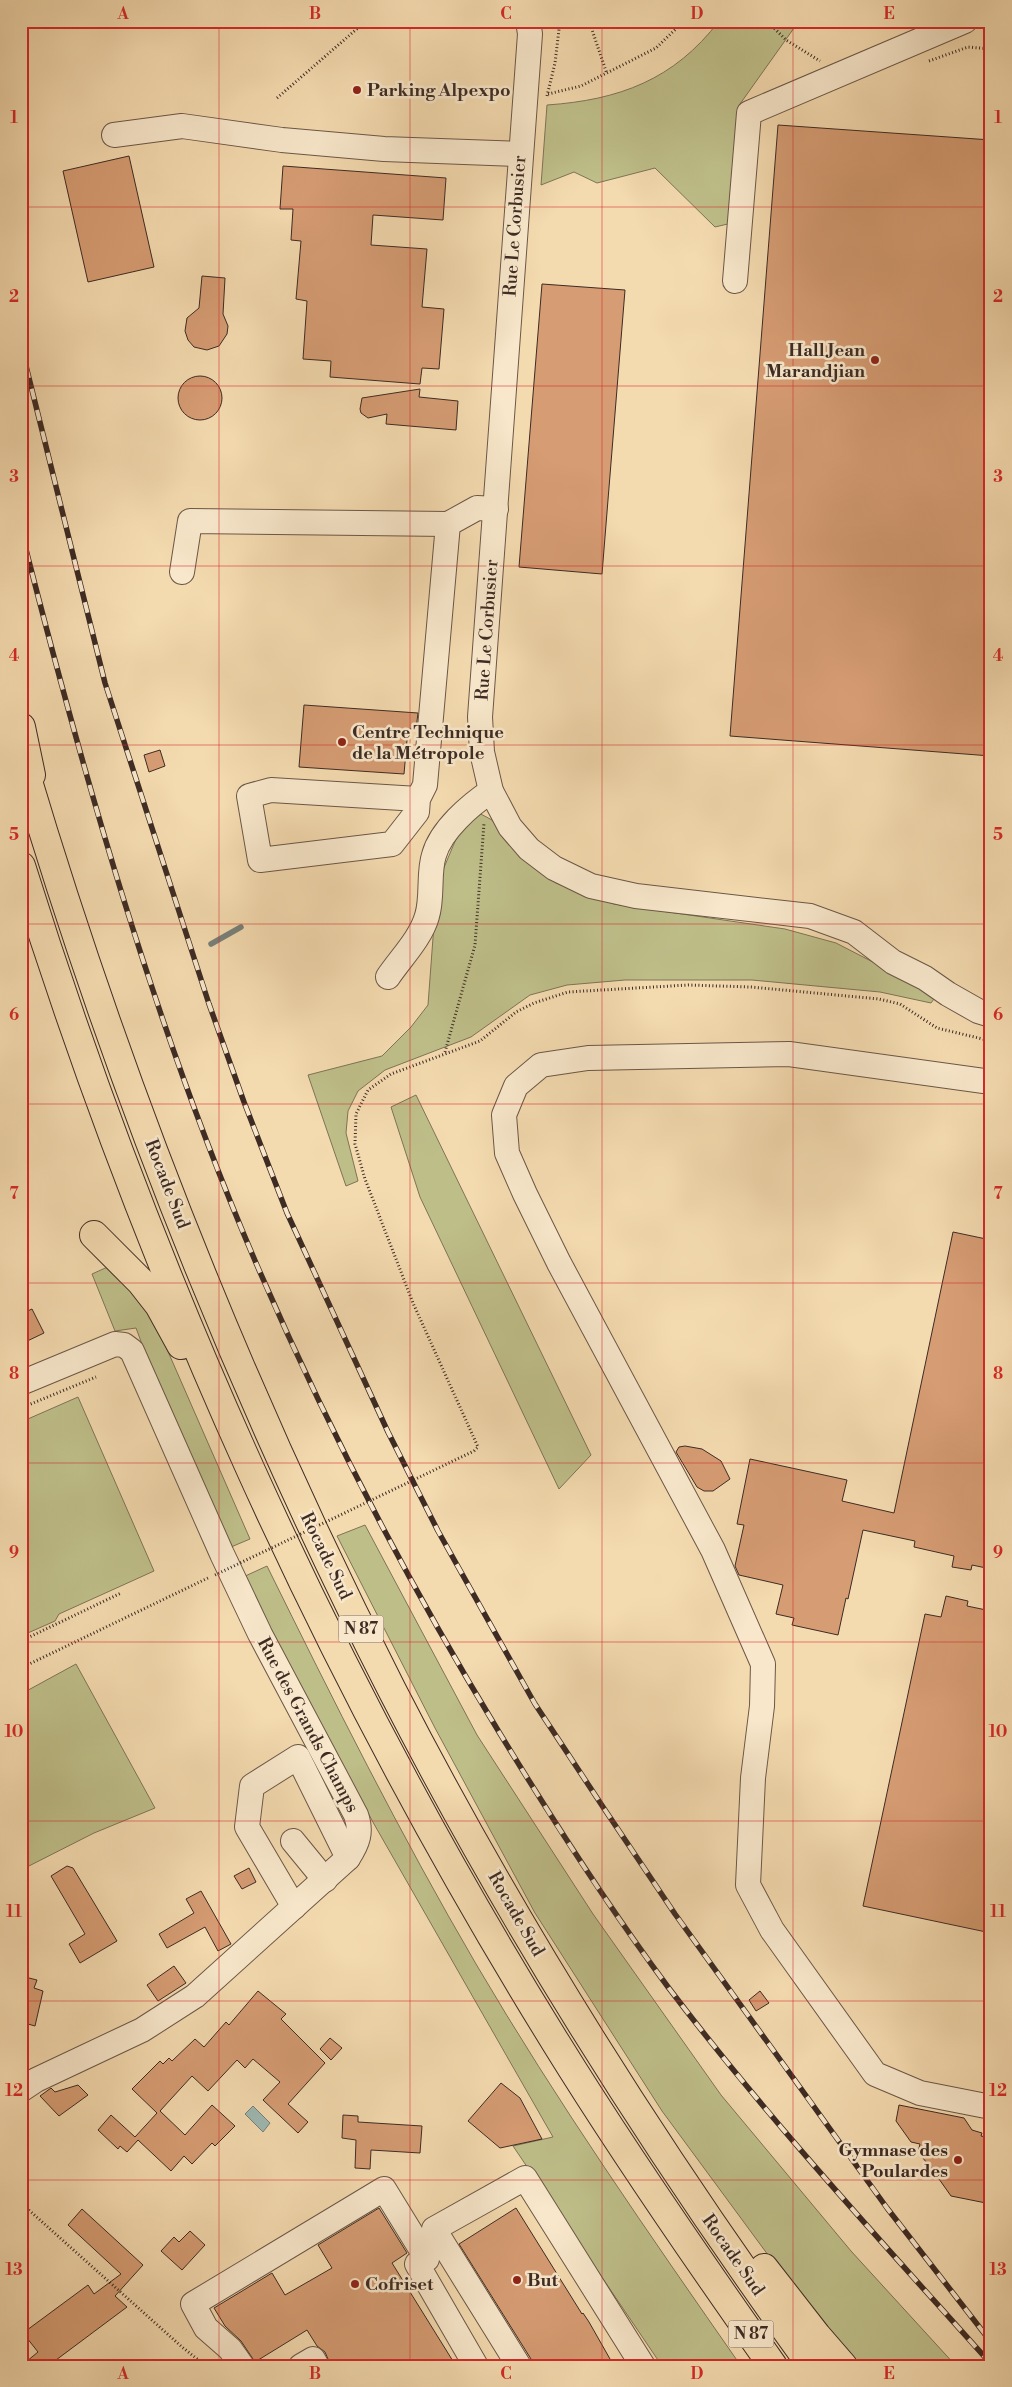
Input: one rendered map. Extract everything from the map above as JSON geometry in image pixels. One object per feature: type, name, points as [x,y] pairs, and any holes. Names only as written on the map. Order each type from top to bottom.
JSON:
[{"type":"highway","points":[[21,727],[41,826]]},
{"type":"highway","name":"Rocade Sud","points":[[21,758],[41,826],[126,1078],[194,1253],[286,1472],[394,1693],[468,1831],[557,1984],[672,2166],[812,2366]]},
{"type":"highway","name":"Rocade Sud","points":[[21,866],[77,1032],[128,1171],[214,1384],[299,1571],[405,1781],[511,1968],[601,2114],[773,2366]]},
{"type":"highway","name":"N 87","points":[[94,1235],[141,1282],[159,1305],[299,1571]]},
{"type":"highway","points":[[557,1984],[780,2290],[843,2366]]},
{"type":"highway","name":"N 87","points":[[728,2302],[764,2366]]},
{"type":"street","points":[[735,281],[750,113],[965,21]]},
{"type":"street","name":"Rue Le Corbusier","points":[[530,26],[480,717],[485,795],[529,849],[554,868],[591,886],[636,896],[810,916],[854,932],[893,962],[925,978]]},
{"type":"street","points":[[114,136],[182,126],[282,140],[384,149],[520,154]]},
{"type":"street","points":[[182,572],[190,521],[448,524],[477,508],[496,509]]},
{"type":"street","points":[[418,799],[271,790],[249,796],[260,860],[392,844],[417,812],[418,799],[425,785],[448,524]]},
{"type":"street","points":[[388,977],[427,917],[434,855],[447,831],[470,805],[485,795]]},
{"type":"street","points":[[925,978],[991,997]]},
{"type":"street","points":[[925,978],[948,994],[991,1015]]},
{"type":"street","points":[[991,1082],[789,1054],[588,1058],[540,1065],[516,1086],[504,1114],[507,1153],[525,1194],[559,1263],[713,1550],[764,1664],[762,1706],[753,1778],[748,1886],[772,1930],[875,2074],[920,2093],[991,2107]]},
{"type":"street","name":"Rue des Grands Champs","points":[[21,1383],[115,1344],[124,1345],[132,1351],[222,1554],[260,1634],[356,1815],[360,1835],[356,1846],[348,1858],[195,1996],[142,2030],[36,2080],[21,2090]]},
{"type":"street","points":[[294,1907],[247,1827],[252,1786],[298,1757],[348,1858]]},
{"type":"street","points":[[294,1841],[325,1880]]},
{"type":"street","points":[[519,2366],[434,2229],[525,2178],[643,2366]]},
{"type":"street","points":[[242,2366],[230,2349],[206,2328],[193,2304],[384,2189],[427,2259],[417,2264],[476,2366]]},
{"type":"street","points":[[301,2366],[313,2359],[317,2366]]},
{"type":"path","points":[[277,98],[366,21]]},
{"type":"path","points":[[589,21],[607,74]]},
{"type":"path","points":[[526,96],[548,94],[581,86],[607,74],[656,48],[684,21]]},
{"type":"path","points":[[444,1053],[475,945],[485,795]]},
{"type":"path","points":[[21,1668],[474,1451],[478,1447],[469,1422],[413,1303],[365,1179],[355,1144],[356,1114],[368,1090],[391,1074],[480,1041],[516,1012],[534,1003],[568,992],[688,985],[752,986],[879,999],[900,1004],[937,1028],[991,1041]]},
{"type":"path","points":[[21,1408],[96,1377]]},
{"type":"path","points":[[21,1641],[121,1593]]},
{"type":"path","points":[[21,1954],[30,1949]]},
{"type":"path","points":[[21,2203],[182,2347],[206,2366]]},
{"type":"green space","points":[[719,21],[799,21],[740,104],[732,223],[715,227],[655,168],[597,183],[574,172],[541,185],[547,105],[598,98],[621,92],[643,83],[664,72],[683,58],[702,41]]},
{"type":"green space","points":[[477,812],[492,820],[520,854],[556,883],[614,904],[785,929],[836,943],[937,995],[931,1003],[880,992],[752,980],[625,980],[567,985],[530,995],[471,1037],[385,1070],[358,1091],[348,1111],[346,1133],[358,1181],[346,1186],[308,1075],[382,1056],[411,1027],[428,1005],[437,884],[459,832]]},
{"type":"green space","points":[[416,1095],[591,1455],[559,1489],[420,1197],[391,1107]]},
{"type":"green space","points":[[112,1265],[162,1327],[166,1347],[250,1539],[231,1547],[165,1406],[136,1328],[115,1331],[92,1274]]},
{"type":"green space","points":[[78,1397],[154,1571],[59,1614],[55,1621],[21,1636],[21,1422]]},
{"type":"green space","points":[[365,1525],[477,1735],[593,1914],[721,2095],[851,2251],[956,2366],[862,2366],[810,2312],[662,2111],[535,1913],[435,1728],[337,1536]]},
{"type":"green space","points":[[267,1566],[342,1717],[394,1816],[476,1964],[571,2117],[741,2366],[662,2366],[513,2146],[553,2137],[374,1824],[241,1578]]},
{"type":"green space","points":[[76,1664],[155,1808],[94,1833],[21,1870],[21,1694]]},
{"type":"water","points":[[253,2106],[270,2123],[263,2132],[245,2114]]},
{"type":"building","name":"Hall Jean Marandjian","points":[[778,125],[991,140],[991,756],[730,736]]},
{"type":"building","points":[[129,156],[154,267],[88,282],[63,171]]},
{"type":"building","points":[[283,166],[446,178],[443,220],[373,215],[371,245],[427,249],[422,307],[444,309],[439,369],[422,368],[420,384],[330,377],[331,361],[303,359],[307,301],[296,299],[301,241],[291,240],[293,209],[280,209]]},
{"type":"building","points":[[202,276],[225,278],[223,314],[228,326],[227,334],[219,346],[207,350],[194,347],[188,340],[185,331],[187,318],[199,308]]},
{"type":"building","points":[[542,284],[625,290],[602,574],[519,567]]},
{"type":"building","points":[[200,376],[212,380],[218,386],[222,398],[218,410],[212,416],[200,420],[188,416],[182,410],[178,398],[182,386],[188,380]]},
{"type":"building","points":[[420,389],[419,397],[458,401],[456,430],[386,424],[387,414],[368,418],[361,413],[362,398]]},
{"type":"building","name":"Centre Technique de la Métropole","points":[[304,705],[418,713],[416,729],[408,729],[404,774],[299,767]]},
{"type":"building","points":[[160,750],[165,766],[149,772],[144,755]]},
{"type":"building","points":[[953,1232],[991,1240],[991,1569],[972,1565],[971,1570],[952,1567],[954,1556],[914,1547],[915,1541],[863,1530],[838,1635],[792,1625],[794,1618],[776,1614],[783,1585],[739,1575],[735,1566],[744,1525],[737,1524],[750,1459],[847,1480],[842,1501],[894,1513]]},
{"type":"building","points":[[32,1309],[44,1333],[21,1344],[21,1314]]},
{"type":"building","points":[[685,1446],[702,1449],[721,1461],[730,1479],[713,1491],[704,1491],[697,1487],[676,1452],[679,1447]]},
{"type":"building","points":[[946,1596],[968,1601],[967,1606],[991,1611],[991,1933],[863,1906],[925,1614],[941,1617]]},
{"type":"building","points":[[67,1866],[73,1868],[117,1941],[80,1963],[69,1944],[85,1934],[51,1876]]},
{"type":"building","points":[[249,1868],[256,1882],[242,1889],[234,1876]]},
{"type":"building","points":[[201,1891],[231,1944],[218,1951],[205,1927],[167,1948],[159,1934],[194,1913],[186,1899]]},
{"type":"building","points":[[174,1966],[186,1983],[158,2001],[147,1985]]},
{"type":"building","points":[[21,1976],[37,1980],[34,1988],[43,1991],[35,2026],[21,2022]]},
{"type":"building","points":[[258,1991],[286,2014],[281,2019],[325,2063],[288,2104],[308,2122],[298,2133],[263,2100],[280,2082],[253,2059],[245,2068],[237,2060],[208,2091],[192,2076],[160,2111],[185,2135],[212,2105],[235,2126],[215,2146],[212,2143],[192,2164],[184,2156],[171,2171],[138,2140],[127,2152],[120,2146],[118,2149],[98,2130],[111,2115],[135,2137],[157,2113],[132,2089],[160,2061],[163,2064],[169,2058],[172,2061],[195,2039],[204,2047],[226,2022],[229,2025]]},
{"type":"building","points":[[760,1991],[769,2003],[756,2011],[749,2000]]},
{"type":"building","points":[[330,2038],[342,2048],[331,2060],[320,2049]]},
{"type":"building","points":[[501,2083],[520,2098],[542,2139],[500,2148],[468,2121]]},
{"type":"building","points":[[78,2085],[88,2095],[59,2116],[40,2096],[51,2088],[55,2092]]},
{"type":"building","name":"Gymnase des Poulardes","points":[[899,2105],[964,2118],[972,2130],[982,2133],[981,2136],[991,2138],[991,2204],[951,2196],[939,2179],[941,2170],[931,2168],[918,2152],[920,2144],[911,2142],[896,2121]]},
{"type":"building","points":[[343,2115],[358,2116],[358,2122],[422,2126],[420,2153],[371,2150],[370,2169],[355,2168],[356,2140],[342,2138]]},
{"type":"building","name":"Cofriset","points":[[379,2208],[407,2253],[392,2263],[456,2366],[331,2366],[325,2352],[317,2346],[307,2330],[255,2362],[241,2341],[225,2326],[214,2308],[272,2273],[285,2295],[332,2268],[318,2245]]},
{"type":"building","name":"But","points":[[516,2208],[582,2314],[589,2322],[614,2366],[533,2366],[531,2359],[459,2244]]},
{"type":"building","points":[[82,2209],[143,2265],[115,2296],[127,2307],[48,2366],[21,2366],[38,2352],[23,2333],[88,2285],[94,2294],[121,2274],[68,2225]]},
{"type":"building","points":[[190,2231],[205,2245],[182,2270],[161,2251],[174,2237],[179,2242]]},
{"type":"waterway","points":[[211,944],[241,927]]},
{"type":"railway","points":[[21,346],[105,683],[209,1004],[287,1213],[388,1432],[438,1531],[535,1704],[605,1810],[675,1914],[887,2208],[991,2342]]},
{"type":"railway","points":[[21,530],[96,809],[154,993],[186,1084],[219,1174],[256,1263],[339,1443],[369,1502],[432,1618],[499,1732],[580,1861],[645,1956],[706,2036],[785,2132],[991,2364]]},
{"type":"place","name":"Parking Alpexpo","points":[[357,90]]},
{"type":"place","name":"Hall Jean Marandjian","points":[[875,360]]},
{"type":"place","name":"Centre Technique de la Métropole","points":[[342,742]]},
{"type":"place","name":"Gymnase des Poulardes","points":[[958,2160]]},
{"type":"place","name":"But","points":[[517,2280]]},
{"type":"place","name":"Cofriset","points":[[355,2284]]}]
